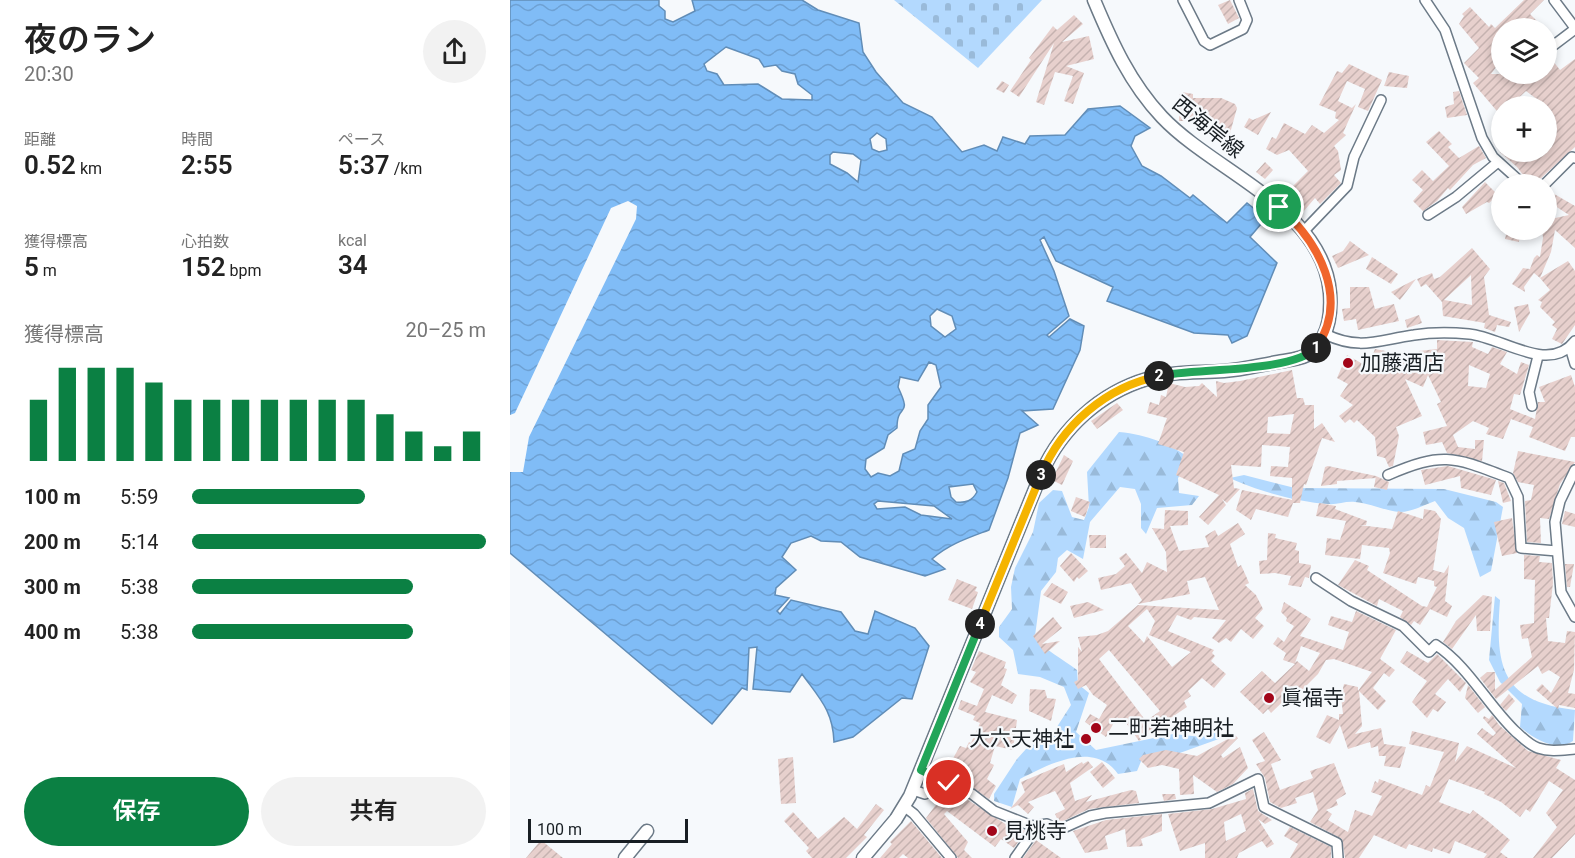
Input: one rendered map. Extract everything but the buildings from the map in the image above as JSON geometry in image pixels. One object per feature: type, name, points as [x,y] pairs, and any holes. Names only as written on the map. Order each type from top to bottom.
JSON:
[{"type":"street","name":"西海岸線","points":[[1094,0],[1124,67],[1157,112],[1183,136],[1279,207],[1303,232],[1321,260],[1328,279],[1330,305],[1325,334]]},
{"type":"street","points":[[1183,0],[1204,41],[1210,45],[1243,29],[1247,20],[1239,0]]},
{"type":"street","points":[[1425,0],[1445,30],[1482,138],[1491,152]]},
{"type":"street","points":[[1554,0],[1575,28],[1557,42]]},
{"type":"street","points":[[1303,232],[1347,186],[1354,157],[1381,100]]},
{"type":"street","points":[[1555,174],[1572,157],[1575,158]]},
{"type":"street","points":[[1428,215],[1456,197],[1498,162],[1512,174]]},
{"type":"street","points":[[863,858],[905,807],[913,790],[1042,472],[1067,431],[1099,402],[1137,382],[1165,374],[1227,371],[1299,358],[1311,353],[1325,334],[1351,344],[1369,344],[1414,334],[1459,333],[1494,338],[1538,356],[1557,354],[1573,344],[1575,364]]},
{"type":"street","points":[[1532,406],[1529,392],[1538,356]]},
{"type":"street","points":[[1388,475],[1416,463],[1446,458],[1509,478],[1518,497],[1521,548],[1557,551]]},
{"type":"street","points":[[1575,470],[1556,514],[1561,592],[1575,617]]},
{"type":"street","points":[[1316,578],[1351,601],[1402,626],[1429,652],[1436,645],[1446,652],[1497,713],[1534,747],[1546,750],[1575,749]]},
{"type":"street","points":[[921,770],[972,794],[994,811],[1037,827],[1047,824],[1059,830],[1090,816],[1105,813],[1209,803],[1258,779],[1264,807],[1337,843],[1338,858]]},
{"type":"street","points":[[913,790],[925,794],[932,788],[949,783]]},
{"type":"street","points":[[905,807],[914,813],[951,858]]},
{"type":"street","points":[[1015,858],[1037,827]]},
{"type":"street","points":[[625,858],[647,831]]},
{"type":"green space","points":[[894,0],[1042,0],[978,68]]},
{"type":"green space","points":[[1119,432],[1158,441],[1192,460],[1178,478],[1179,493],[1199,496],[1192,505],[1157,508],[1146,534],[1141,528],[1141,504],[1135,489],[1120,487],[1090,522],[1083,559],[1067,550],[1058,558],[1056,572],[1041,591],[1035,636],[1049,650],[1077,670],[1078,684],[1089,693],[1076,732],[1096,750],[1173,734],[1202,737],[1216,729],[1227,736],[1177,754],[1142,759],[1137,771],[1118,774],[1108,764],[1097,758],[1071,758],[1057,762],[1020,779],[1012,807],[994,801],[994,794],[1017,759],[1026,749],[1055,730],[1071,705],[1064,687],[1040,677],[1018,674],[1013,650],[999,637],[999,627],[1012,609],[1011,587],[1015,568],[1033,532],[1039,503],[1053,490],[1062,491],[1072,517],[1084,520],[1089,507],[1087,472]]},
{"type":"green space","points":[[1244,475],[1295,488],[1444,489],[1496,502],[1503,507],[1491,571],[1480,577],[1464,528],[1448,518],[1435,501],[1404,512],[1355,502],[1316,503],[1265,491],[1230,478]]},
{"type":"green space","points":[[1495,596],[1500,600],[1499,644],[1502,662],[1508,677],[1517,689],[1531,699],[1550,706],[1575,710],[1573,741],[1552,745],[1531,736],[1520,727],[1522,704],[1500,682],[1489,660]]},
{"type":"water","points":[[510,0],[659,0],[659,6],[665,11],[665,19],[673,22],[695,11],[692,0],[802,0],[818,10],[859,23],[863,52],[876,72],[903,103],[932,117],[962,152],[984,145],[997,151],[1003,137],[1025,144],[1030,136],[1065,135],[1088,109],[1120,106],[1150,128],[1135,136],[1131,146],[1142,166],[1161,176],[1190,198],[1193,195],[1227,223],[1247,203],[1266,218],[1250,237],[1277,263],[1247,336],[1232,343],[1228,335],[1194,333],[1107,301],[1113,287],[1056,261],[1044,237],[1040,240],[1054,271],[1069,316],[1047,335],[1049,337],[1070,319],[1084,326],[1080,350],[1053,409],[1022,411],[1038,425],[1020,433],[1008,478],[989,530],[959,542],[938,554],[932,559],[945,569],[925,576],[860,557],[841,542],[821,541],[811,536],[791,543],[782,557],[796,570],[776,588],[775,595],[789,598],[777,611],[780,614],[791,600],[841,612],[855,631],[868,634],[875,611],[915,628],[929,646],[912,699],[902,698],[853,737],[834,742],[828,713],[802,674],[790,692],[753,689],[757,647],[749,648],[747,690],[742,688],[712,724],[510,553]],"holes":[[[726,47],[759,59],[764,67],[776,65],[782,71],[795,74],[798,84],[812,95],[812,100],[782,99],[758,84],[724,85],[717,74],[707,71],[704,64]],[[877,133],[886,139],[887,150],[879,152],[872,149],[870,139]],[[833,152],[853,154],[861,160],[858,182],[830,164],[830,155]],[[937,309],[952,316],[956,329],[945,337],[931,326],[930,316]],[[929,362],[936,365],[941,387],[928,405],[928,419],[920,431],[915,449],[903,454],[899,471],[890,476],[878,473],[871,477],[865,469],[866,459],[884,448],[888,435],[897,428],[899,415],[904,407],[898,387],[900,377],[918,381]],[[973,484],[977,492],[966,502],[956,502],[951,497],[949,487]],[[878,501],[934,506],[952,519],[921,515],[905,507],[877,509],[874,504]]]},
{"type":"pier","points":[[628,201],[637,206],[636,219],[529,437],[523,472],[510,472],[510,415],[515,413],[611,208]]},
{"type":"place","name":"加藤酒店","points":[[1348,363]]},
{"type":"place","name":"眞福寺","points":[[1269,698]]},
{"type":"place","name":"二町若神明社","points":[[1096,728]]},
{"type":"place","name":"大六天神社","points":[[1086,739]]},
{"type":"place","name":"見桃寺","points":[[992,831]]},
{"type":"route","points":[[949,783],[921,770],[1042,472],[1051,453],[1067,431],[1099,402],[1137,382],[1165,374],[1227,371],[1299,358],[1311,353],[1321,341],[1329,315],[1328,279],[1311,242],[1279,207]]}]
